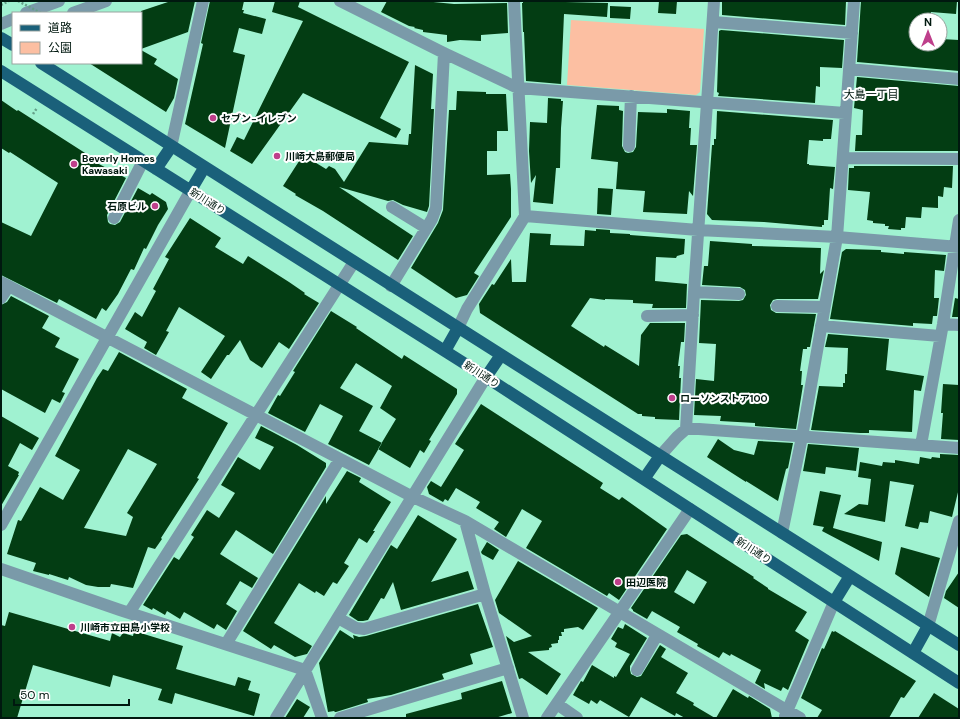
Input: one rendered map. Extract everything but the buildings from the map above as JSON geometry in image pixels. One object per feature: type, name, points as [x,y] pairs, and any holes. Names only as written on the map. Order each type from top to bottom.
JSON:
[{"type":"main road","points":[[43,64],[204,168],[959,646]]},
{"type":"main road","name":"新川通り","points":[[1,71],[486,377],[959,682]]},
{"type":"main road","points":[[156,169],[171,147]]},
{"type":"main road","points":[[191,190],[204,168]]},
{"type":"main road","points":[[445,351],[458,328]]},
{"type":"main road","points":[[486,377],[501,355]]},
{"type":"main road","points":[[644,479],[660,456]]},
{"type":"main road","points":[[834,602],[850,576]]},
{"type":"main road","points":[[913,653],[928,626]]},
{"type":"street","points":[[29,12],[59,1]]},
{"type":"street","points":[[76,12],[106,1]]},
{"type":"street","points":[[171,147],[203,1]]},
{"type":"street","points":[[340,1],[518,88],[845,113]]},
{"type":"street","points":[[458,328],[466,309],[525,216],[514,1]]},
{"type":"street","points":[[686,429],[714,1]]},
{"type":"street","points":[[782,533],[802,437],[837,237],[854,1]]},
{"type":"street","points":[[1,24],[12,19]]},
{"type":"street","points":[[713,22],[852,33]]},
{"type":"street","points":[[391,286],[426,228],[436,208],[444,53]]},
{"type":"street","points":[[849,69],[959,79]]},
{"type":"street","points":[[629,146],[631,96]]},
{"type":"street","points":[[843,158],[959,159]]},
{"type":"street","points":[[114,218],[143,161]]},
{"type":"street","points":[[1,525],[191,190]]},
{"type":"street","points":[[392,207],[426,228]]},
{"type":"street","points":[[525,216],[698,230],[837,237],[957,247]]},
{"type":"street","points":[[921,445],[957,247],[959,220]]},
{"type":"street","points":[[129,613],[354,262]]},
{"type":"street","points":[[1,298],[5,284],[413,497],[465,521],[657,634],[786,714],[800,718]]},
{"type":"street","points":[[694,292],[739,294]]},
{"type":"street","points":[[777,306],[824,307]]},
{"type":"street","points":[[647,316],[693,316]]},
{"type":"street","points":[[943,324],[959,325]]},
{"type":"street","points":[[821,326],[940,336]]},
{"type":"street","points":[[276,718],[486,377]]},
{"type":"street","points":[[660,456],[686,429],[959,448]]},
{"type":"street","points":[[226,644],[340,459]]},
{"type":"street","points":[[547,718],[690,509]]},
{"type":"street","points":[[465,521],[485,594],[523,718]]},
{"type":"street","points":[[928,626],[959,521]]},
{"type":"street","points":[[1,569],[129,613],[306,670]]},
{"type":"street","points":[[338,618],[356,628],[364,629],[485,594]]},
{"type":"street","points":[[786,714],[834,602]]},
{"type":"street","points":[[637,670],[657,634]]},
{"type":"street","points":[[340,718],[508,668]]},
{"type":"street","points":[[306,670],[322,718]]},
{"type":"street","points":[[557,704],[578,718]]},
{"type":"path","points":[[1,5],[9,1]]},
{"type":"path","points":[[18,1],[39,12]]},
{"type":"path","points":[[33,114],[37,108]]},
{"type":"green space","points":[[571,20],[704,29],[700,92],[696,95],[567,85]]},
{"type":"place","name":"セブン-イレブン","points":[[213,118]]},
{"type":"place","name":"川崎大島郵便局","points":[[277,156]]},
{"type":"place","name":"Beverly Homes Kawasaki","points":[[74,164]]},
{"type":"place","name":"石原ビル","points":[[155,206]]},
{"type":"place","name":"ローソンストア100","points":[[672,398]]},
{"type":"place","name":"田辺医院","points":[[618,582]]},
{"type":"place","name":"川崎市立田島小学校","points":[[72,627]]},
{"type":"district","name":"大島一丁目","points":[[871,94]]}]
